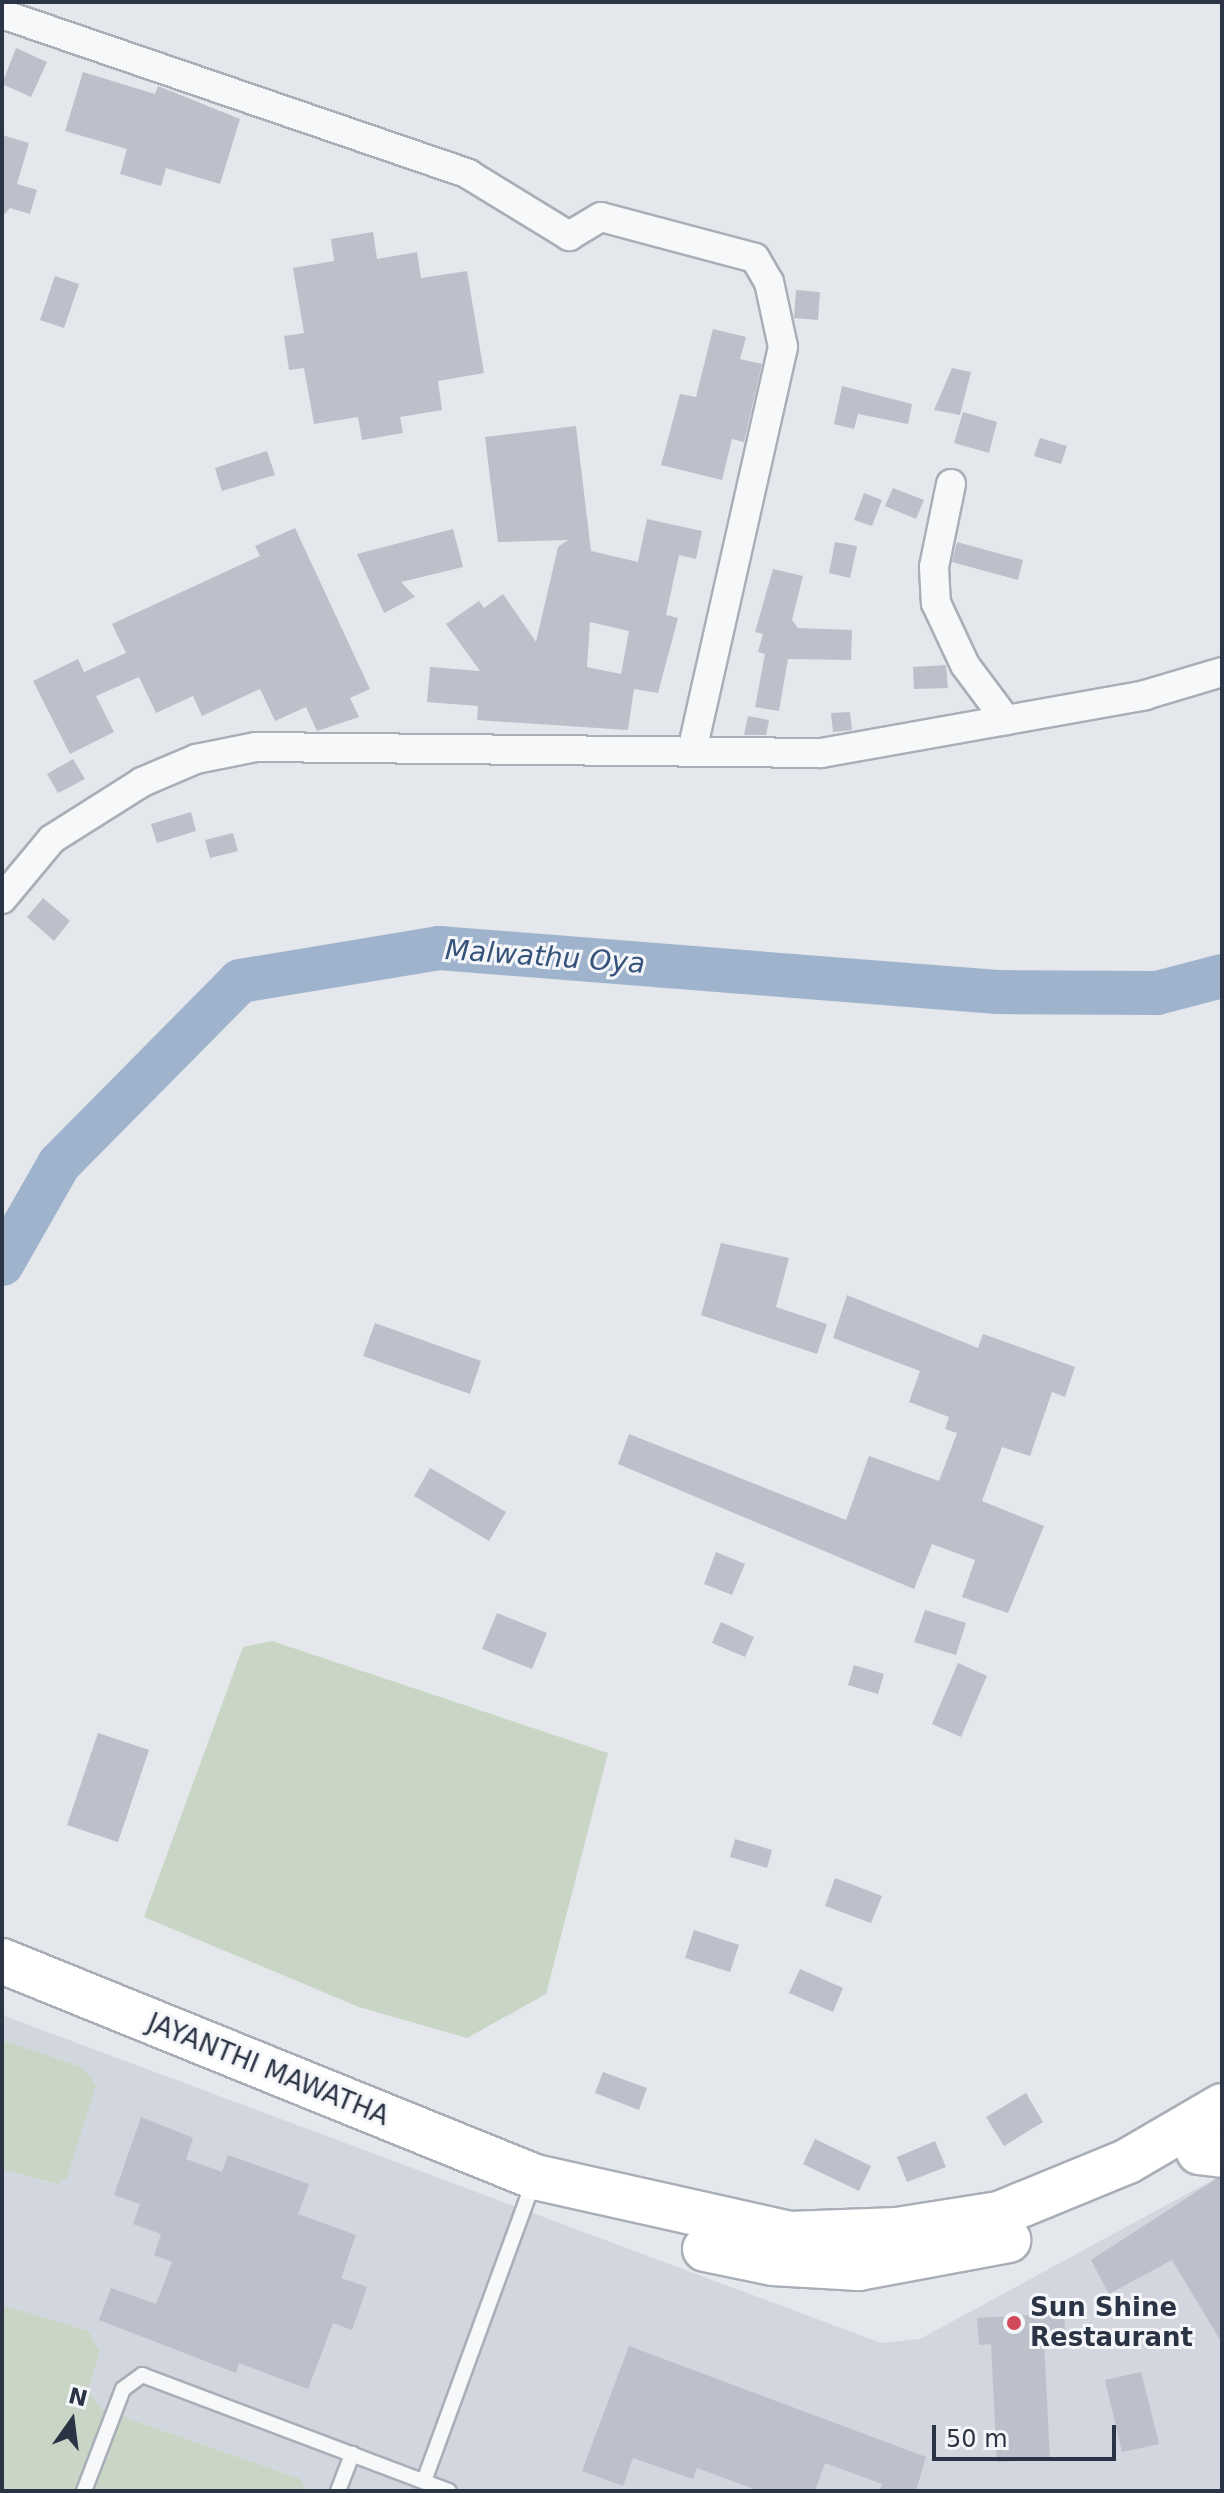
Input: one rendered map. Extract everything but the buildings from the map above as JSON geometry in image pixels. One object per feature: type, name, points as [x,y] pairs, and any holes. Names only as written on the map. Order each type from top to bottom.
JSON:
[{"type":"highway","name":"JAYANTHI MAWATHA","points":[[2,1961],[535,2177],[735,2226],[789,2234],[897,2230],[999,2214],[1060,2194],[1222,2106]]},
{"type":"highway","name":"JAYANTHI MAWATHA","points":[[535,2177],[600,2219],[663,2239],[773,2263],[859,2268],[959,2252],[1064,2223],[1214,2148]]},
{"type":"street","points":[[2,14],[468,174],[569,236],[601,217],[755,258],[769,282],[783,347],[692,752]]},
{"type":"street","points":[[951,484],[934,567],[936,603],[965,665],[1006,720]]},
{"type":"street","points":[[2,899],[52,839],[142,782],[196,759],[256,747],[821,753],[1145,695],[1222,672]]},
{"type":"lane","points":[[424,2481],[535,2177]]},
{"type":"lane","points":[[84,2491],[123,2389],[142,2375],[449,2491]]},
{"type":"lane","points":[[338,2491],[352,2454]]},
{"type":"shaded area","points":[[2,2015],[881,2343],[920,2339],[1222,2175],[1222,2491],[307,2491],[301,2479],[101,2409],[88,2390],[100,2351],[88,2332],[2,2305],[2,2169],[56,2184],[82,2067],[2,2040]]},
{"type":"green space","points":[[272,1641],[608,1753],[546,1994],[467,2038],[359,2007],[144,1917],[243,1647]]},
{"type":"green space","points":[[2,2040],[82,2067],[96,2085],[67,2177],[57,2184],[2,2169]]},
{"type":"green space","points":[[2,2305],[88,2331],[100,2351],[88,2390],[101,2409],[301,2479],[307,2491],[2,2491]]},
{"type":"waterway","name":"Malwathu Oya","points":[[2,1264],[59,1164],[240,981],[439,948],[997,992],[1157,993],[1222,976]]},
{"type":"place","name":"Sun Shine Restaurant","points":[[1014,2323]]}]
